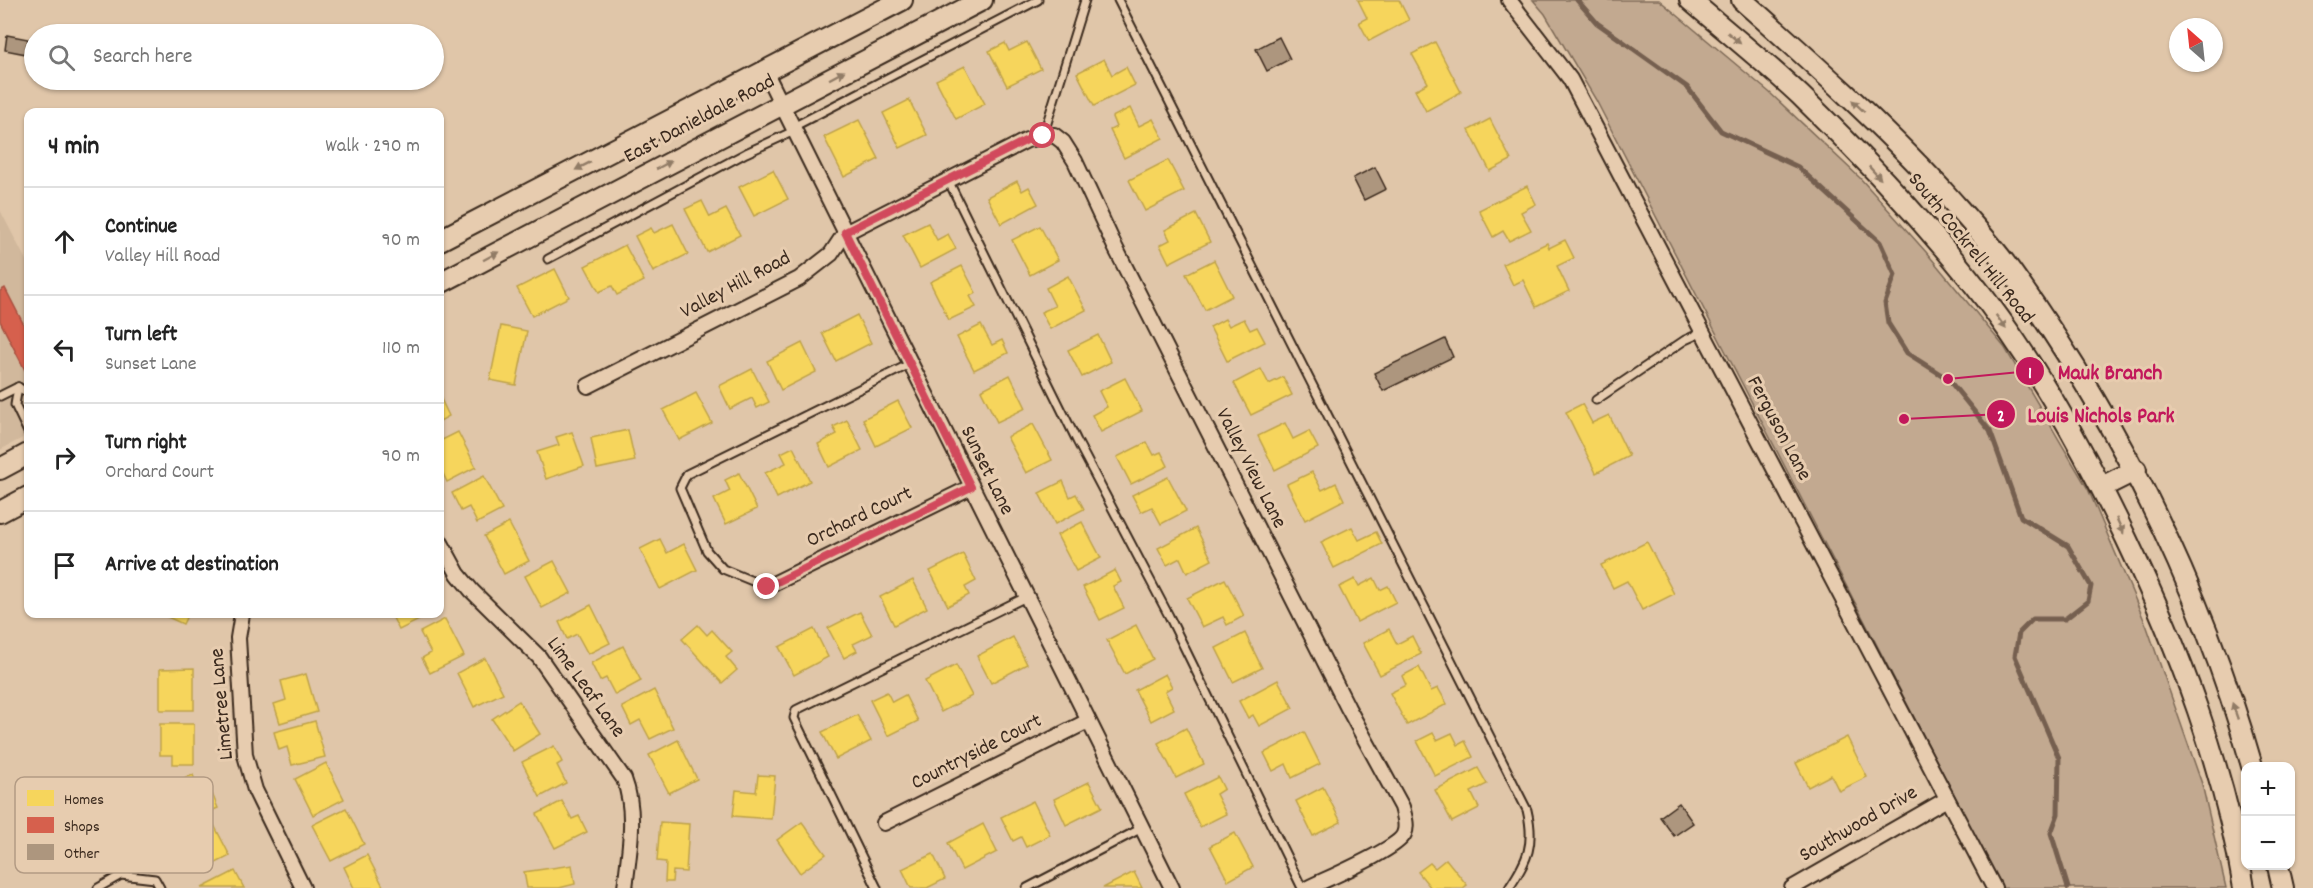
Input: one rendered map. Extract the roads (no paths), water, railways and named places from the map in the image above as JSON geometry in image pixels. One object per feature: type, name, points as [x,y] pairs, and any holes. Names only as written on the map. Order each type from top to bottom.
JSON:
[{"type":"main road","name":"East Danieldale Road","points":[[444,238],[902,0]]},
{"type":"main road","name":"East Danieldale Road","points":[[444,281],[982,0]]},
{"type":"main road","name":"South Cockrell Hill Road","points":[[1690,0],[1799,94],[1852,148],[1911,211],[1968,278],[2032,364],[2102,487],[2155,600],[2209,744],[2230,814],[2244,888]]},
{"type":"main road","name":"South Cockrell Hill Road","points":[[1742,0],[1916,163],[1963,213],[2009,269],[2086,386],[2136,470],[2169,540],[2220,664],[2251,762]]},
{"type":"main road","points":[[1763,63],[1783,36]]},
{"type":"main road","points":[[0,469],[24,456]]},
{"type":"main road","points":[[2102,487],[2136,470]]},
{"type":"main road","points":[[0,512],[24,499]]},
{"type":"street","name":"Ferguson Lane","points":[[1509,0],[1570,79],[1994,888]]},
{"type":"street","name":"Sunset Lane","points":[[765,71],[1172,888]]},
{"type":"street","name":"Valley Hill Road","points":[[588,386],[799,279],[831,254],[845,232],[1027,140],[1048,136]]},
{"type":"street","name":"Valley View Lane","points":[[1048,136],[1063,142],[1075,161],[1115,247],[1347,708],[1402,807],[1406,823],[1404,834],[1393,846],[1308,888]]},
{"type":"street","name":"Orchard Court","points":[[767,587],[971,487]]},
{"type":"street","name":"Lime Leaf Lane","points":[[444,548],[458,574],[472,591],[539,657],[624,779],[631,812],[625,888]]},
{"type":"street","name":"Limetree Lane","points":[[241,618],[238,638],[245,755],[255,790],[303,888]]},
{"type":"street","name":"Countryside Court","points":[[884,823],[1088,721]]},
{"type":"street","name":"Southwood Drive","points":[[1792,888],[1947,799]]},
{"type":"lane","points":[[548,259],[1038,0]]},
{"type":"lane","points":[[1048,136],[1085,0]]},
{"type":"lane","points":[[1118,0],[1527,810],[1531,826],[1528,855],[1509,888]]},
{"type":"lane","points":[[948,180],[1077,441],[1174,627],[1302,888]]},
{"type":"lane","points":[[1596,400],[1685,340],[1703,332]]},
{"type":"lane","points":[[767,587],[723,569],[707,551],[680,488],[687,474],[910,364]]},
{"type":"lane","points":[[18,387],[24,391]]},
{"type":"lane","points":[[0,396],[18,387]]},
{"type":"lane","points":[[18,387],[15,405],[24,424]]},
{"type":"lane","points":[[877,888],[794,718],[796,711],[1026,597]]},
{"type":"lane","points":[[1027,888],[1142,828]]},
{"type":"lane","points":[[98,888],[121,875],[155,879],[160,888]]},
{"type":"waterway","points":[[1577,0],[1597,23],[1687,87],[1721,131],[1798,167],[1880,242],[1895,275],[1885,303],[1888,323],[1907,353],[1948,379],[1990,431],[2021,517],[2068,546],[2091,586],[2088,601],[2065,619],[2033,619],[2019,633],[2015,656],[2059,758],[2058,814],[2051,833],[2068,888]]},
{"type":"place","name":"Mauk Branch","points":[[1948,379]]},
{"type":"place","name":"Louis Nichols Park","points":[[1904,419]]}]
